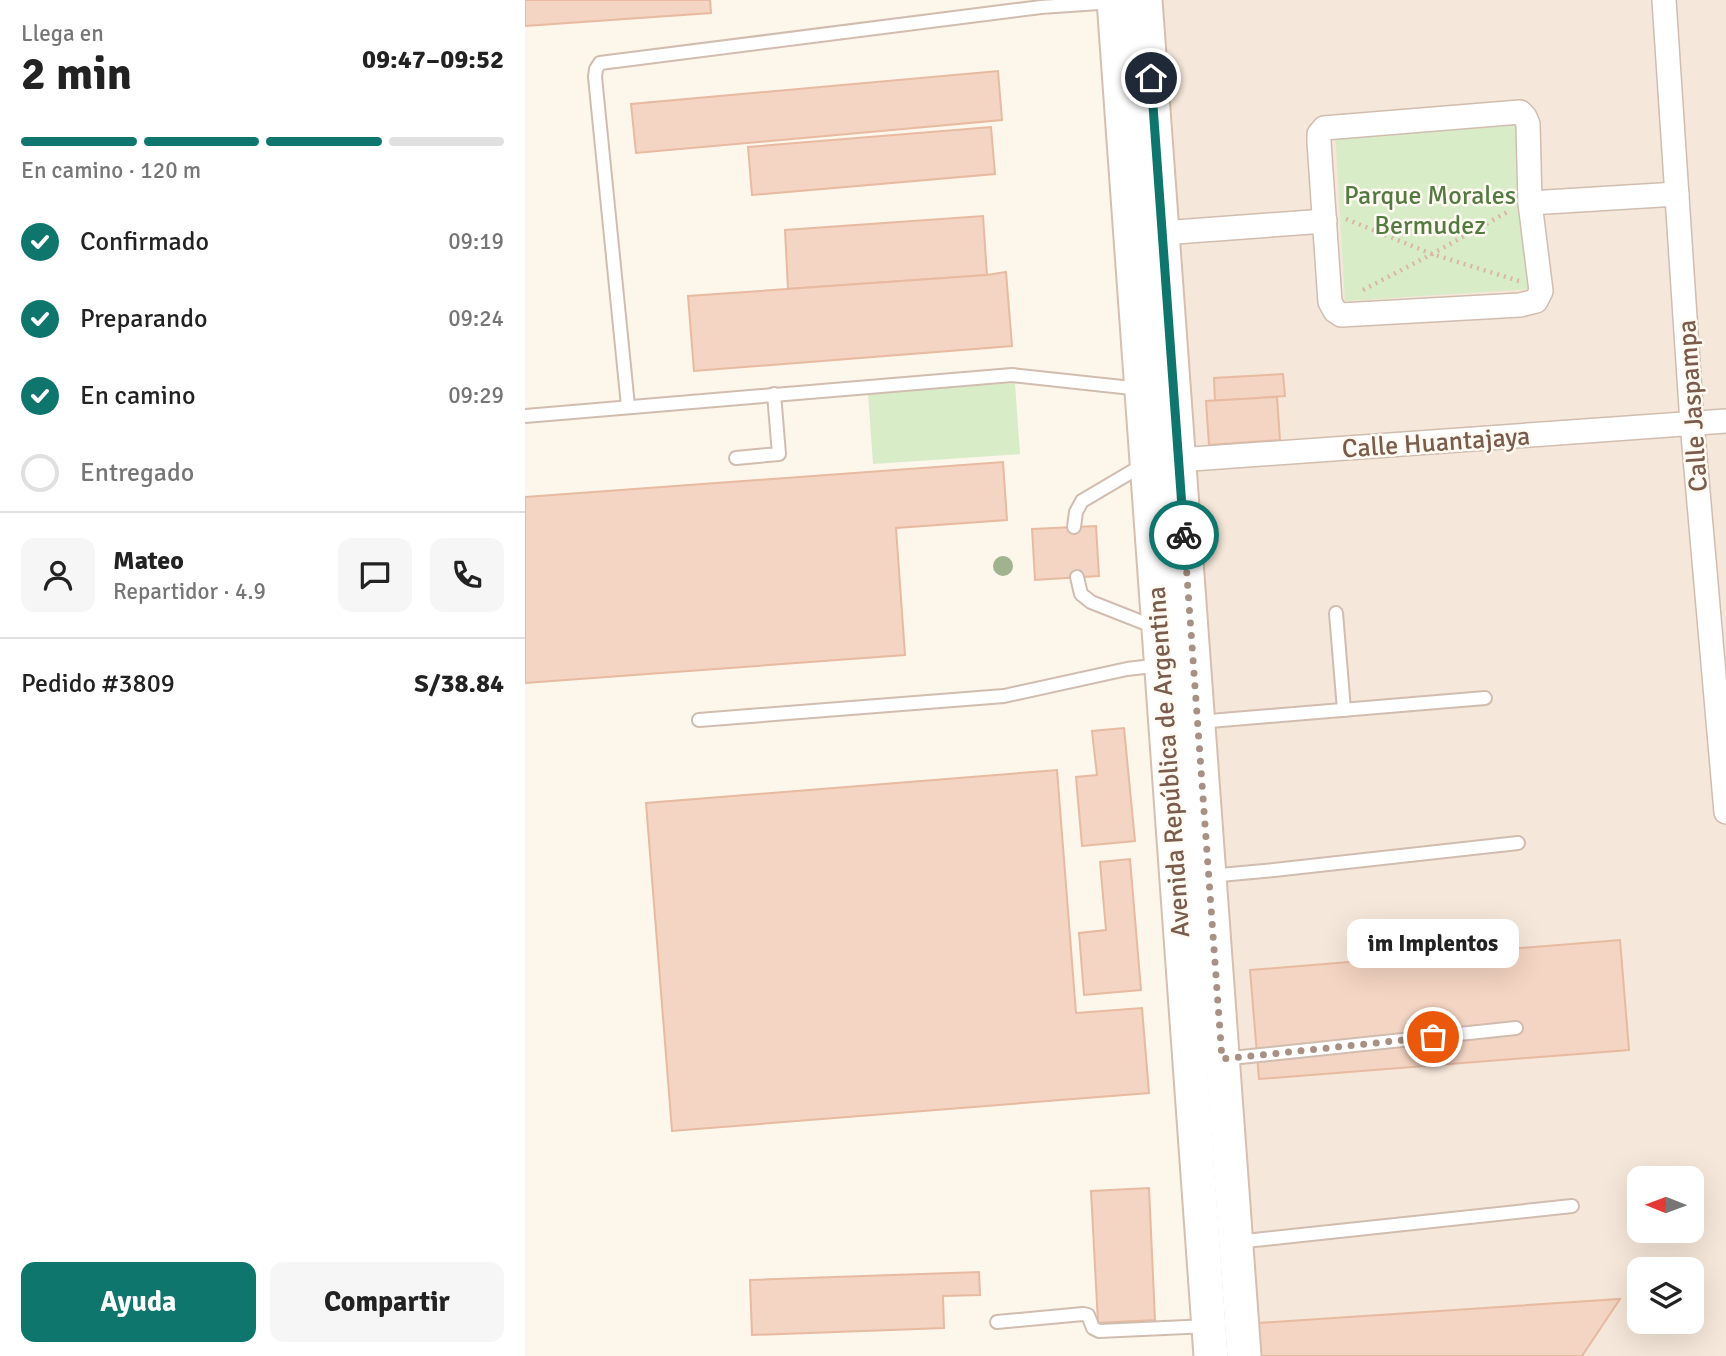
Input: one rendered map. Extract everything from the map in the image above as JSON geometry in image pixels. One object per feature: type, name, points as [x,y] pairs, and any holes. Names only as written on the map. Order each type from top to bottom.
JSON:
[{"type":"main road","name":"Avenida República de Argentina","points":[[1124,1],[1162,233],[1163,461],[1159,629],[1177,663],[1198,722],[1244,1356]]},
{"type":"main road","name":"Avenida República de Argentina","points":[[1124,1],[1141,389],[1163,461],[1177,663],[1210,1341]]},
{"type":"street","name":"Calle Jaspampa","points":[[1664,0],[1692,424],[1719,656],[1726,812]]},
{"type":"street","points":[[1520,112],[1528,124],[1530,203],[1541,291],[1536,301],[1520,305],[1341,315],[1330,302],[1319,134],[1324,128],[1520,112]]},
{"type":"street","points":[[1530,203],[1677,194]]},
{"type":"street","points":[[1162,233],[1325,221]]},
{"type":"street","name":"Calle Huantajaya","points":[[1163,461],[1726,421]]},
{"type":"lane","points":[[628,407],[595,77],[600,63],[1041,4],[1124,1]]},
{"type":"lane","points":[[525,416],[1012,374],[1141,389]]},
{"type":"lane","points":[[736,458],[779,454],[773,394]]},
{"type":"lane","points":[[1074,527],[1076,512],[1082,500],[1163,461]]},
{"type":"lane","points":[[1077,577],[1081,593],[1091,602],[1159,629]]},
{"type":"lane","points":[[1336,613],[1344,710]]},
{"type":"lane","points":[[699,720],[1004,696],[1127,669],[1177,663]]},
{"type":"lane","points":[[1198,722],[1485,698]]},
{"type":"lane","points":[[1209,876],[1518,843]]},
{"type":"lane","points":[[1222,1059],[1516,1028]]},
{"type":"lane","points":[[1235,1242],[1572,1206]]},
{"type":"lane","points":[[997,1321],[1083,1314],[1088,1315],[1093,1328],[1099,1331],[1210,1341]]},
{"type":"path","points":[[1335,311],[1347,298],[1521,205],[1530,203]]},
{"type":"path","points":[[1325,221],[1343,218],[1432,254],[1528,284],[1536,301]]},
{"type":"shaded area","points":[[1122,0],[1726,0],[1726,1356],[1220,1356]]},
{"type":"green space","name":"Parque Morales Bermudez","points":[[1512,117],[1519,125],[1530,289],[1345,301],[1335,131]]},
{"type":"green space","points":[[1015,383],[1020,454],[873,464],[868,393]]},
{"type":"building","points":[[525,0],[710,0],[711,13],[525,26]]},
{"type":"building","points":[[998,71],[1002,120],[636,153],[631,104]]},
{"type":"building","points":[[991,127],[995,174],[752,195],[748,147]]},
{"type":"building","points":[[983,216],[987,275],[788,289],[785,230]]},
{"type":"building","points":[[1006,272],[1012,346],[694,371],[688,296]]},
{"type":"building","points":[[1283,374],[1285,396],[1215,401],[1214,378]]},
{"type":"building","points":[[1277,397],[1280,440],[1209,445],[1206,401]]},
{"type":"building","points":[[1003,462],[1007,520],[896,528],[905,655],[525,683],[525,497]]},
{"type":"building","points":[[1096,526],[1099,576],[1035,580],[1032,529]]},
{"type":"building","points":[[1124,728],[1135,841],[1082,846],[1076,777],[1097,775],[1092,731]]},
{"type":"building","points":[[1057,770],[1076,1013],[1142,1008],[1149,1093],[672,1131],[646,803]]},
{"type":"building","points":[[1130,859],[1141,990],[1084,995],[1079,933],[1106,930],[1100,862]]},
{"type":"building","points":[[1620,940],[1629,1050],[1259,1079],[1250,970]]},
{"type":"building","points":[[1149,1188],[1155,1320],[1098,1323],[1091,1191]]},
{"type":"building","points":[[979,1272],[980,1295],[943,1296],[944,1328],[752,1335],[750,1280]]},
{"type":"building","points":[[1620,1299],[1582,1356],[1260,1356],[1258,1323]]},
{"type":"way so far","points":[[1184,535],[1222,1059],[1433,1037]]},
{"type":"place","name":"im Implentos","points":[[1433,1037]]},
{"type":"route","points":[[1151,78],[1184,535]]}]
